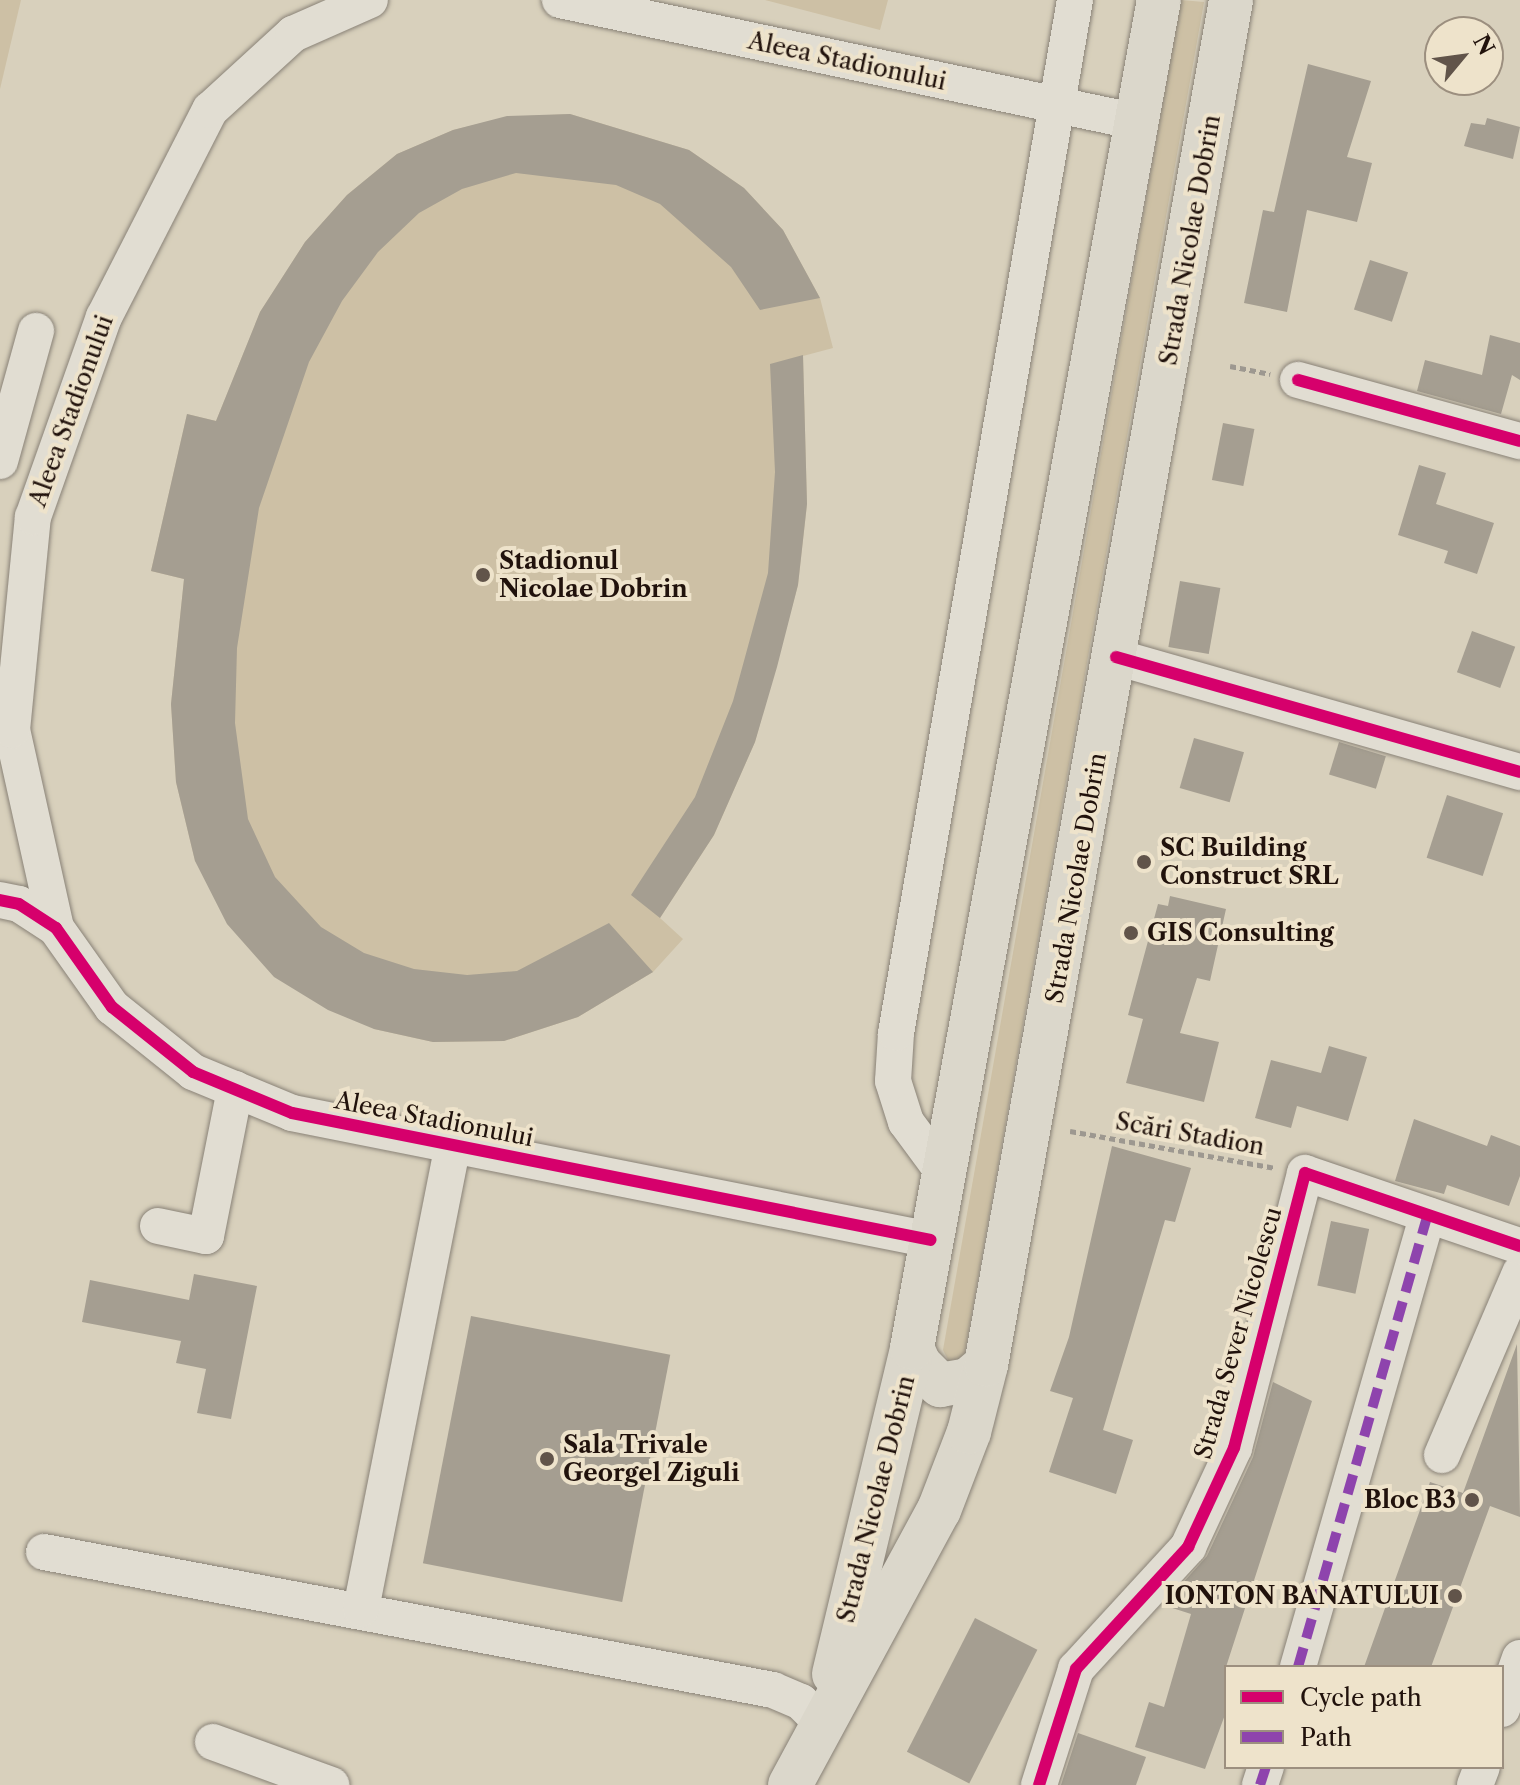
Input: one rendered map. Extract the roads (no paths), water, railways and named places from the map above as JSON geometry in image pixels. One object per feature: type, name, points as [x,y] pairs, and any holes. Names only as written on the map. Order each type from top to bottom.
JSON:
[{"type":"main road","name":"Strada Nicolae Dobrin","points":[[822,1723],[912,1348],[1133,121],[1159,0]]},
{"type":"main road","name":"Strada Nicolae Dobrin","points":[[790,1785],[939,1510],[969,1432],[986,1365],[1116,657],[1230,1]]},
{"type":"main road","points":[[912,1348],[919,1364],[940,1385],[968,1380],[986,1365]]},
{"type":"street","name":"Aleea Stadionului","points":[[56,928],[12,730],[12,609],[33,517],[104,317],[210,110],[293,34],[370,0]]},
{"type":"street","name":"Aleea Stadionului","points":[[560,0],[1133,121]]},
{"type":"street","points":[[943,1172],[906,1122],[893,1081],[896,1033],[1075,0]]},
{"type":"street","points":[[0,461],[36,331]]},
{"type":"street","points":[[1298,380],[1520,441]]},
{"type":"street","points":[[1116,657],[1520,772]]},
{"type":"street","name":"Aleea Stadionului","points":[[0,900],[19,904],[56,928],[112,1007],[193,1072],[292,1113],[931,1240]]},
{"type":"street","points":[[158,1226],[206,1236],[235,1089]]},
{"type":"street","points":[[361,1609],[453,1145]]},
{"type":"street","name":"Strada Sever Nicolescu","points":[[1039,1785],[1076,1669],[1188,1547],[1234,1448],[1305,1173],[1428,1215]]},
{"type":"street","points":[[1299,1665],[1428,1215],[1520,1246]]},
{"type":"street","points":[[1442,1455],[1520,1273]]},
{"type":"street","points":[[44,1552],[361,1609],[773,1690],[801,1702],[822,1723]]},
{"type":"street","points":[[1504,1703],[1520,1658]]},
{"type":"street","points":[[213,1742],[331,1785]]},
{"type":"place","name":"Stadionul Nicolae Dobrin","points":[[483,575]]},
{"type":"place","name":"SC Building Construct SRL","points":[[1144,862]]},
{"type":"place","name":"GIS Consulting","points":[[1131,933]]},
{"type":"place","name":"Sala Trivale Georgel Ziguli","points":[[547,1459]]},
{"type":"place","name":"Bloc B3","points":[[1472,1500]]},
{"type":"place","name":"IONTON BANATULUI","points":[[1455,1596]]}]
